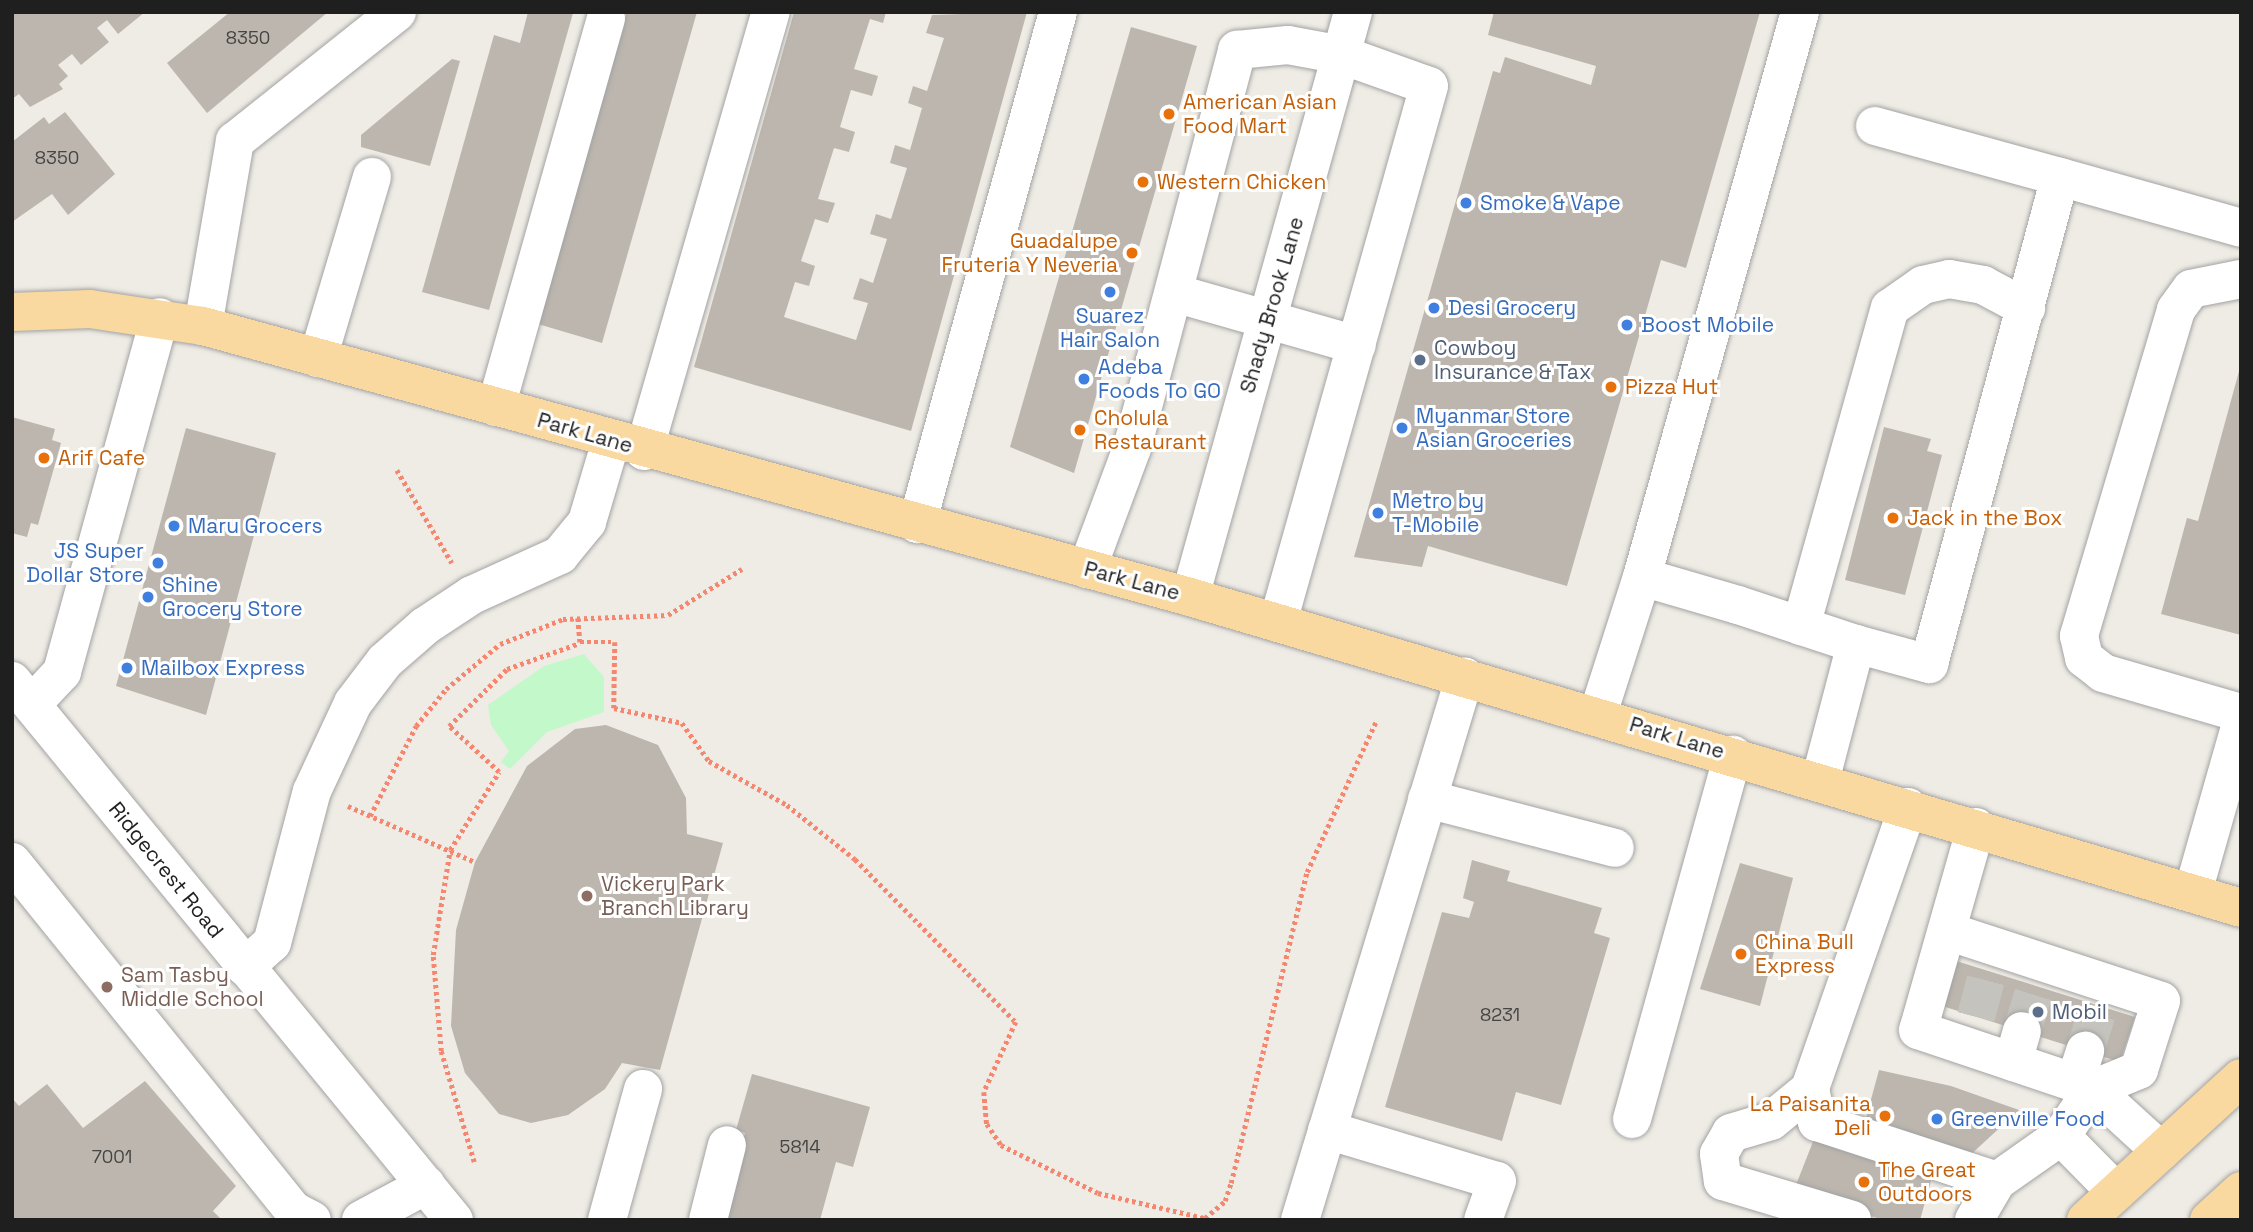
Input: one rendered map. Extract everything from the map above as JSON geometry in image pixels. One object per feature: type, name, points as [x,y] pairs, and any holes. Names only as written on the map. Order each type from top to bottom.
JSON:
[{"type":"main road","name":"Park Lane","points":[[12,312],[90,309],[160,317],[203,326],[627,446],[1278,622],[1598,714],[2241,908]]},
{"type":"main road","points":[[2085,1220],[2241,1078]]},
{"type":"main road","points":[[2209,1220],[2241,1191]]},
{"type":"street","points":[[203,326],[236,141],[397,12]]},
{"type":"street","points":[[245,967],[272,943],[283,916],[312,791],[341,724],[385,661],[472,595],[560,555],[587,522],[627,446],[771,12]]},
{"type":"street","points":[[917,524],[1058,12]]},
{"type":"street","name":"Shady Brook Lane","points":[[1190,597],[1353,12]]},
{"type":"street","points":[[1598,714],[1642,577],[1800,12]]},
{"type":"street","points":[[496,407],[606,18]]},
{"type":"street","points":[[1087,569],[1132,448],[1237,50],[1288,44],[1342,55],[1429,86],[1278,622]]},
{"type":"street","points":[[1875,126],[2241,228]]},
{"type":"street","points":[[318,358],[372,177]]},
{"type":"street","points":[[1642,577],[1929,664],[2060,177]]},
{"type":"street","points":[[1801,626],[1890,308],[1923,285],[1949,279],[1983,285],[2025,308]]},
{"type":"street","points":[[2241,279],[2191,289],[2176,310],[2079,636],[2084,658],[2103,673],[2241,713]]},
{"type":"street","points":[[1174,293],[1357,345]]},
{"type":"street","points":[[22,693],[62,671],[160,317]]},
{"type":"street","points":[[1820,781],[1856,644]]},
{"type":"street","points":[[1300,1220],[1465,676]]},
{"type":"street","name":"Ridgecrest Road","points":[[22,693],[454,1220]]},
{"type":"street","points":[[2193,892],[2241,723]]},
{"type":"street","points":[[1632,1119],[1732,755]]},
{"type":"street","points":[[1427,799],[1615,848]]},
{"type":"street","points":[[1908,807],[1810,1089],[1817,1122],[1997,1181]]},
{"type":"street","points":[[1976,827],[1918,1030],[1972,1032],[2084,1074],[2161,1151]]},
{"type":"street","points":[[12,862],[294,1211],[312,1220]]},
{"type":"street","points":[[1947,931],[1991,959],[2103,994],[2161,1001],[2139,1070],[2084,1074]]},
{"type":"street","points":[[1974,1220],[1997,1181],[2061,1136],[2084,1074]]},
{"type":"street","points":[[607,1220],[643,1089]]},
{"type":"street","points":[[1810,1089],[1771,1121],[1731,1133],[1719,1154],[1723,1181],[1852,1220]]},
{"type":"street","points":[[1327,1130],[1497,1181],[1483,1220]]},
{"type":"street","points":[[2061,1136],[2116,1192]]},
{"type":"street","points":[[708,1220],[727,1145]]},
{"type":"street","points":[[361,1220],[426,1185]]},
{"type":"path","points":[[397,470],[499,644]]},
{"type":"path","points":[[370,816],[416,726],[446,689],[499,644],[578,618],[668,615],[742,569]]},
{"type":"path","points":[[578,618],[580,642]]},
{"type":"path","points":[[474,1162],[433,1005],[433,955],[450,850],[499,772],[449,726],[507,669],[580,642],[615,642],[614,708],[681,723],[709,761],[787,805],[855,859],[1016,1022],[984,1092],[987,1124],[1001,1145],[1098,1193],[1205,1218],[1225,1201],[1231,1183],[1307,872],[1376,721]]},
{"type":"path","points":[[312,791],[475,862]]},
{"type":"green space","points":[[584,654],[604,677],[604,712],[547,732],[510,769],[501,762],[509,751],[491,725],[488,705],[544,666]]},
{"type":"building","points":[[12,12],[145,12],[118,34],[107,20],[97,28],[109,42],[81,65],[72,54],[58,65],[68,76],[59,84],[63,89],[30,107],[19,94],[12,99]]},
{"type":"building","points":[[230,12],[328,12],[207,113],[167,63]]},
{"type":"building","points":[[528,12],[573,13],[489,310],[422,292],[494,35],[520,43]]},
{"type":"building","points":[[627,12],[697,12],[602,343],[538,324]]},
{"type":"building","points":[[794,12],[886,12],[883,23],[870,19],[854,69],[878,76],[872,96],[851,90],[840,127],[855,132],[849,152],[834,148],[818,199],[835,203],[828,223],[815,219],[801,261],[815,266],[809,286],[795,282],[784,317],[856,340],[868,303],[853,299],[860,278],[873,283],[887,239],[870,234],[876,214],[891,219],[907,168],[890,163],[895,145],[910,150],[922,108],[908,103],[913,86],[927,91],[944,38],[926,33],[932,15],[1027,12],[911,431],[694,367]]},
{"type":"building","points":[[1494,12],[1760,12],[1686,268],[1661,260],[1567,586],[1428,546],[1422,567],[1354,557],[1493,71],[1500,73],[1505,57],[1591,85],[1596,66],[1488,35]]},
{"type":"building","points":[[1131,27],[1197,46],[1074,473],[1010,447]]},
{"type":"building","points":[[452,59],[460,61],[430,166],[361,147],[361,135]]},
{"type":"building","points":[[65,112],[115,174],[68,215],[52,194],[12,222],[12,142],[44,117],[49,124]]},
{"type":"building","points":[[2241,364],[2241,635],[2161,614],[2187,518],[2198,521]]},
{"type":"building","points":[[12,417],[55,429],[52,440],[61,443],[38,525],[31,523],[27,537],[12,533]]},
{"type":"building","name":"Jack in the Box","points":[[1884,427],[1931,439],[1927,451],[1942,455],[1905,595],[1845,580]]},
{"type":"building","points":[[186,428],[276,453],[206,715],[116,686]]},
{"type":"building","name":"Vickery Park Branch Library","points":[[606,725],[658,745],[686,798],[687,834],[723,843],[660,1070],[622,1063],[605,1089],[568,1115],[531,1123],[499,1114],[465,1073],[451,1026],[456,930],[475,862],[527,766],[575,729]]},
{"type":"building","points":[[1472,860],[1510,871],[1507,881],[1602,908],[1594,933],[1610,938],[1561,1105],[1516,1092],[1502,1141],[1385,1107],[1442,912],[1469,918],[1474,902],[1463,898]]},
{"type":"building","name":"China Bull Express","points":[[1740,863],[1793,878],[1760,1006],[1700,989]]},
{"type":"building","name":"Mobil","points":[[1953,960],[2135,1017],[2120,1062],[1939,1005]]},
{"type":"building","name":"Greenville Food","points":[[1879,1070],[1951,1086],[2019,1110],[1967,1158],[1863,1129]]},
{"type":"building","points":[[752,1074],[870,1107],[853,1167],[836,1162],[820,1220],[721,1220],[745,1133],[736,1130]]},
{"type":"building","points":[[145,1081],[236,1186],[213,1211],[222,1220],[12,1220],[12,1098],[19,1106],[47,1084],[83,1128]]},
{"type":"building","name":"The Great Outdoors","points":[[1814,1139],[1933,1174],[1920,1220],[1883,1220],[1794,1190]]},
{"type":"tunnel","points":[[1976,1017],[1988,971]]},
{"type":"tunnel","points":[[2022,1031],[2036,986]]},
{"type":"tunnel","points":[[2085,1051],[2099,1006]]},
{"type":"place","name":"American Asian Food Mart","points":[[1169,114]]},
{"type":"place","name":"Western Chicken","points":[[1143,182]]},
{"type":"place","name":"Smoke & Vape","points":[[1466,203]]},
{"type":"place","name":"Guadalupe Fruteria Y Neveria","points":[[1132,253]]},
{"type":"place","name":"Suarez Hair Salon","points":[[1110,292]]},
{"type":"place","name":"Desi Grocery","points":[[1434,308]]},
{"type":"place","name":"Boost Mobile","points":[[1627,325]]},
{"type":"place","name":"Cowboy Insurance & Tax","points":[[1420,360]]},
{"type":"place","name":"Adeba Foods To GO","points":[[1084,379]]},
{"type":"place","name":"Pizza Hut","points":[[1611,387]]},
{"type":"place","name":"Myanmar Store Asian Groceries","points":[[1402,428]]},
{"type":"place","name":"Cholula Restaurant","points":[[1080,430]]},
{"type":"place","name":"Arif Cafe","points":[[44,458]]},
{"type":"place","name":"Metro by T-Mobile","points":[[1378,513]]},
{"type":"place","name":"Jack in the Box","points":[[1893,518]]},
{"type":"place","name":"Maru Grocers","points":[[174,526]]},
{"type":"place","name":"JS Super Dollar Store","points":[[158,563]]},
{"type":"place","name":"Shine Grocery Store","points":[[148,597]]},
{"type":"place","name":"Mailbox Express","points":[[127,668]]},
{"type":"place","name":"Vickery Park Branch Library","points":[[587,896]]},
{"type":"place","name":"China Bull Express","points":[[1741,954]]},
{"type":"place","name":"Sam Tasby Middle School","points":[[107,987]]},
{"type":"place","name":"Mobil","points":[[2038,1012]]},
{"type":"place","name":"La Paisanita Deli","points":[[1885,1116]]},
{"type":"place","name":"Greenville Food","points":[[1937,1119]]},
{"type":"place","name":"The Great Outdoors","points":[[1864,1182]]}]
